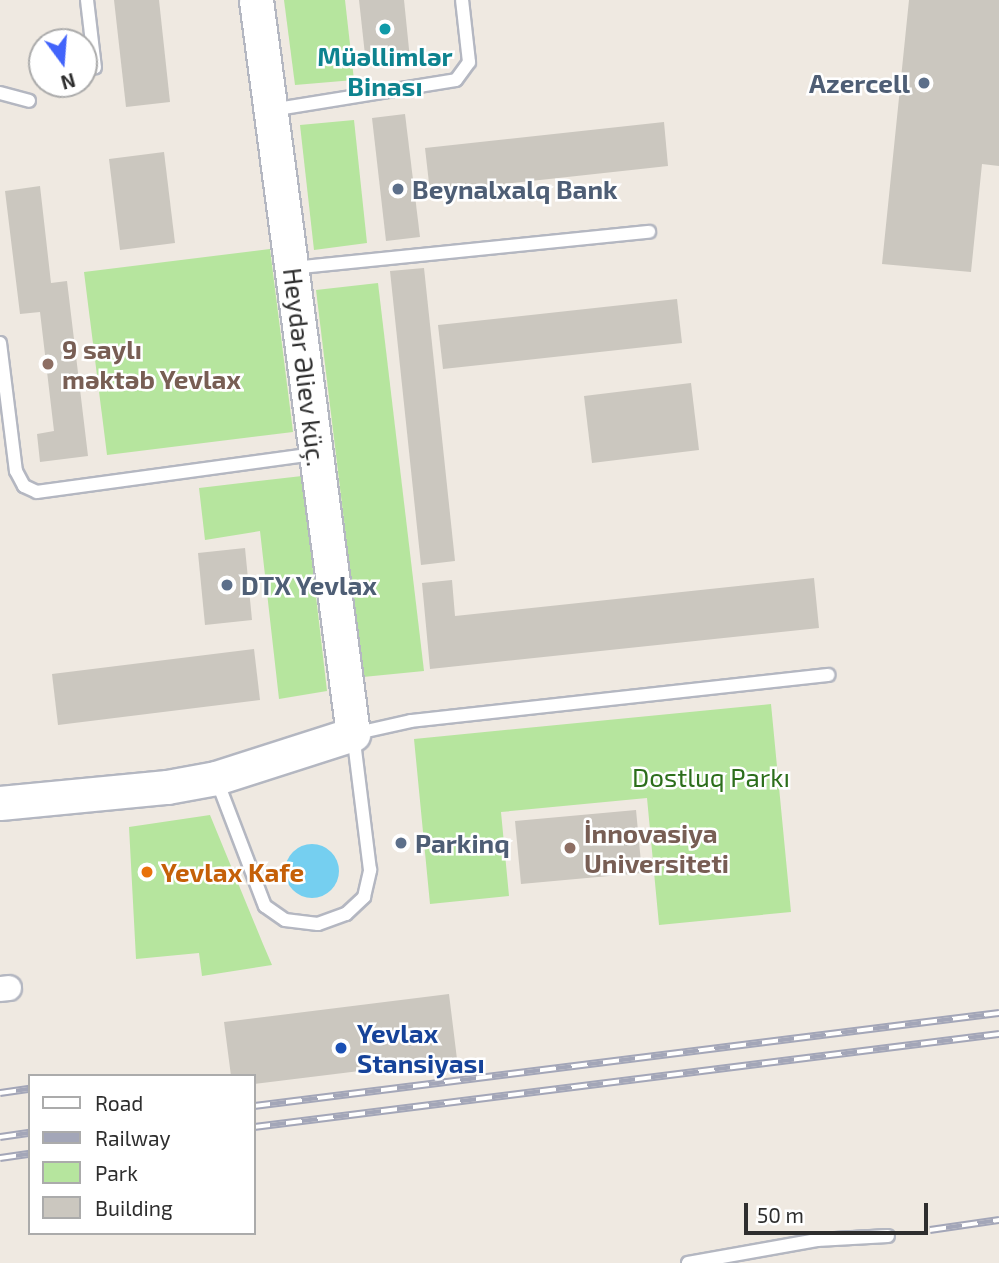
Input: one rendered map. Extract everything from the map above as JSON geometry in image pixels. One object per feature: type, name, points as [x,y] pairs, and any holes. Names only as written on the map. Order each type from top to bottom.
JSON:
[{"type":"street","name":"Heydər Əliev küç.","points":[[256,0],[353,734]]},
{"type":"street","points":[[0,803],[167,788],[216,778],[353,734]]},
{"type":"lane","points":[[87,0],[90,28]]},
{"type":"lane","points":[[271,110],[456,80],[468,62],[462,0]]},
{"type":"lane","points":[[0,93],[29,100]]},
{"type":"lane","points":[[292,268],[649,232]]},
{"type":"lane","points":[[0,342],[16,471],[24,486],[37,492],[316,454]]},
{"type":"lane","points":[[216,778],[265,906],[285,920],[318,924],[346,914],[364,897],[370,870],[353,734],[411,721],[828,676]]},
{"type":"lane","points":[[688,1263],[817,1240],[888,1236]]},
{"type":"green space","points":[[284,0],[345,0],[354,80],[295,85]]},
{"type":"green space","points":[[354,120],[367,243],[314,250],[300,125]]},
{"type":"green space","points":[[270,249],[293,432],[107,455],[84,272]]},
{"type":"green space","points":[[378,283],[424,671],[363,677],[316,290]]},
{"type":"green space","points":[[302,476],[327,691],[279,699],[260,531],[205,540],[199,488]]},
{"type":"green space","name":"Dostluq Parkı","points":[[771,704],[791,912],[659,925],[647,798],[501,812],[509,896],[430,904],[414,739]]},
{"type":"green space","points":[[210,815],[272,965],[202,976],[199,953],[136,959],[129,827]]},
{"type":"water","points":[[312,844],[331,852],[339,871],[331,890],[312,898],[293,890],[285,871],[293,852]]},
{"type":"building","points":[[114,0],[159,0],[170,102],[126,107]]},
{"type":"building","name":"Müəllimlər Binası","points":[[359,0],[404,0],[410,59],[366,64]]},
{"type":"building","points":[[909,0],[999,0],[999,166],[982,164],[971,272],[882,264]]},
{"type":"building","points":[[405,114],[420,237],[386,241],[372,118]]},
{"type":"building","points":[[664,122],[668,166],[430,192],[425,148]]},
{"type":"building","points":[[164,152],[175,243],[120,250],[109,159]]},
{"type":"building","points":[[40,186],[51,283],[67,281],[88,456],[40,462],[37,434],[54,431],[40,312],[20,314],[5,191]]},
{"type":"building","points":[[424,268],[455,561],[421,565],[390,271]]},
{"type":"building","points":[[677,299],[682,343],[443,369],[438,325]]},
{"type":"building","points":[[691,383],[699,450],[592,463],[584,396]]},
{"type":"building","points":[[245,548],[252,620],[205,625],[198,553]]},
{"type":"building","points":[[814,578],[819,628],[430,669],[422,583],[452,580],[455,616]]},
{"type":"building","points":[[254,649],[260,700],[58,725],[52,674]]},
{"type":"building","points":[[636,810],[642,873],[521,884],[515,821]]},
{"type":"building","points":[[449,994],[457,1059],[256,1084],[256,1074],[231,1074],[224,1022]]},
{"type":"railway","points":[[256,1106],[999,1013]]},
{"type":"railway","points":[[256,1127],[999,1034]]},
{"type":"railway","points":[[0,1093],[28,1089]]},
{"type":"railway","points":[[0,1137],[28,1133]]},
{"type":"railway","points":[[0,1158],[28,1154]]},
{"type":"railway","points":[[930,1230],[999,1220]]},
{"type":"place","name":"Müəllimlər Binası","points":[[385,29]]},
{"type":"place","name":"Azercell","points":[[924,83]]},
{"type":"place","name":"Beynalxalq Bank","points":[[398,189]]},
{"type":"place","name":"9 saylı məktəb Yevlax","points":[[48,364]]},
{"type":"place","name":"DTX Yevlax","points":[[227,585]]},
{"type":"place","name":"Parkinq","points":[[401,843]]},
{"type":"place","name":"İnnovasiya Universiteti","points":[[570,848]]},
{"type":"place","name":"Yevlax Kafe","points":[[147,872]]},
{"type":"place","name":"Yevlax Stansiyası","points":[[341,1048]]}]
